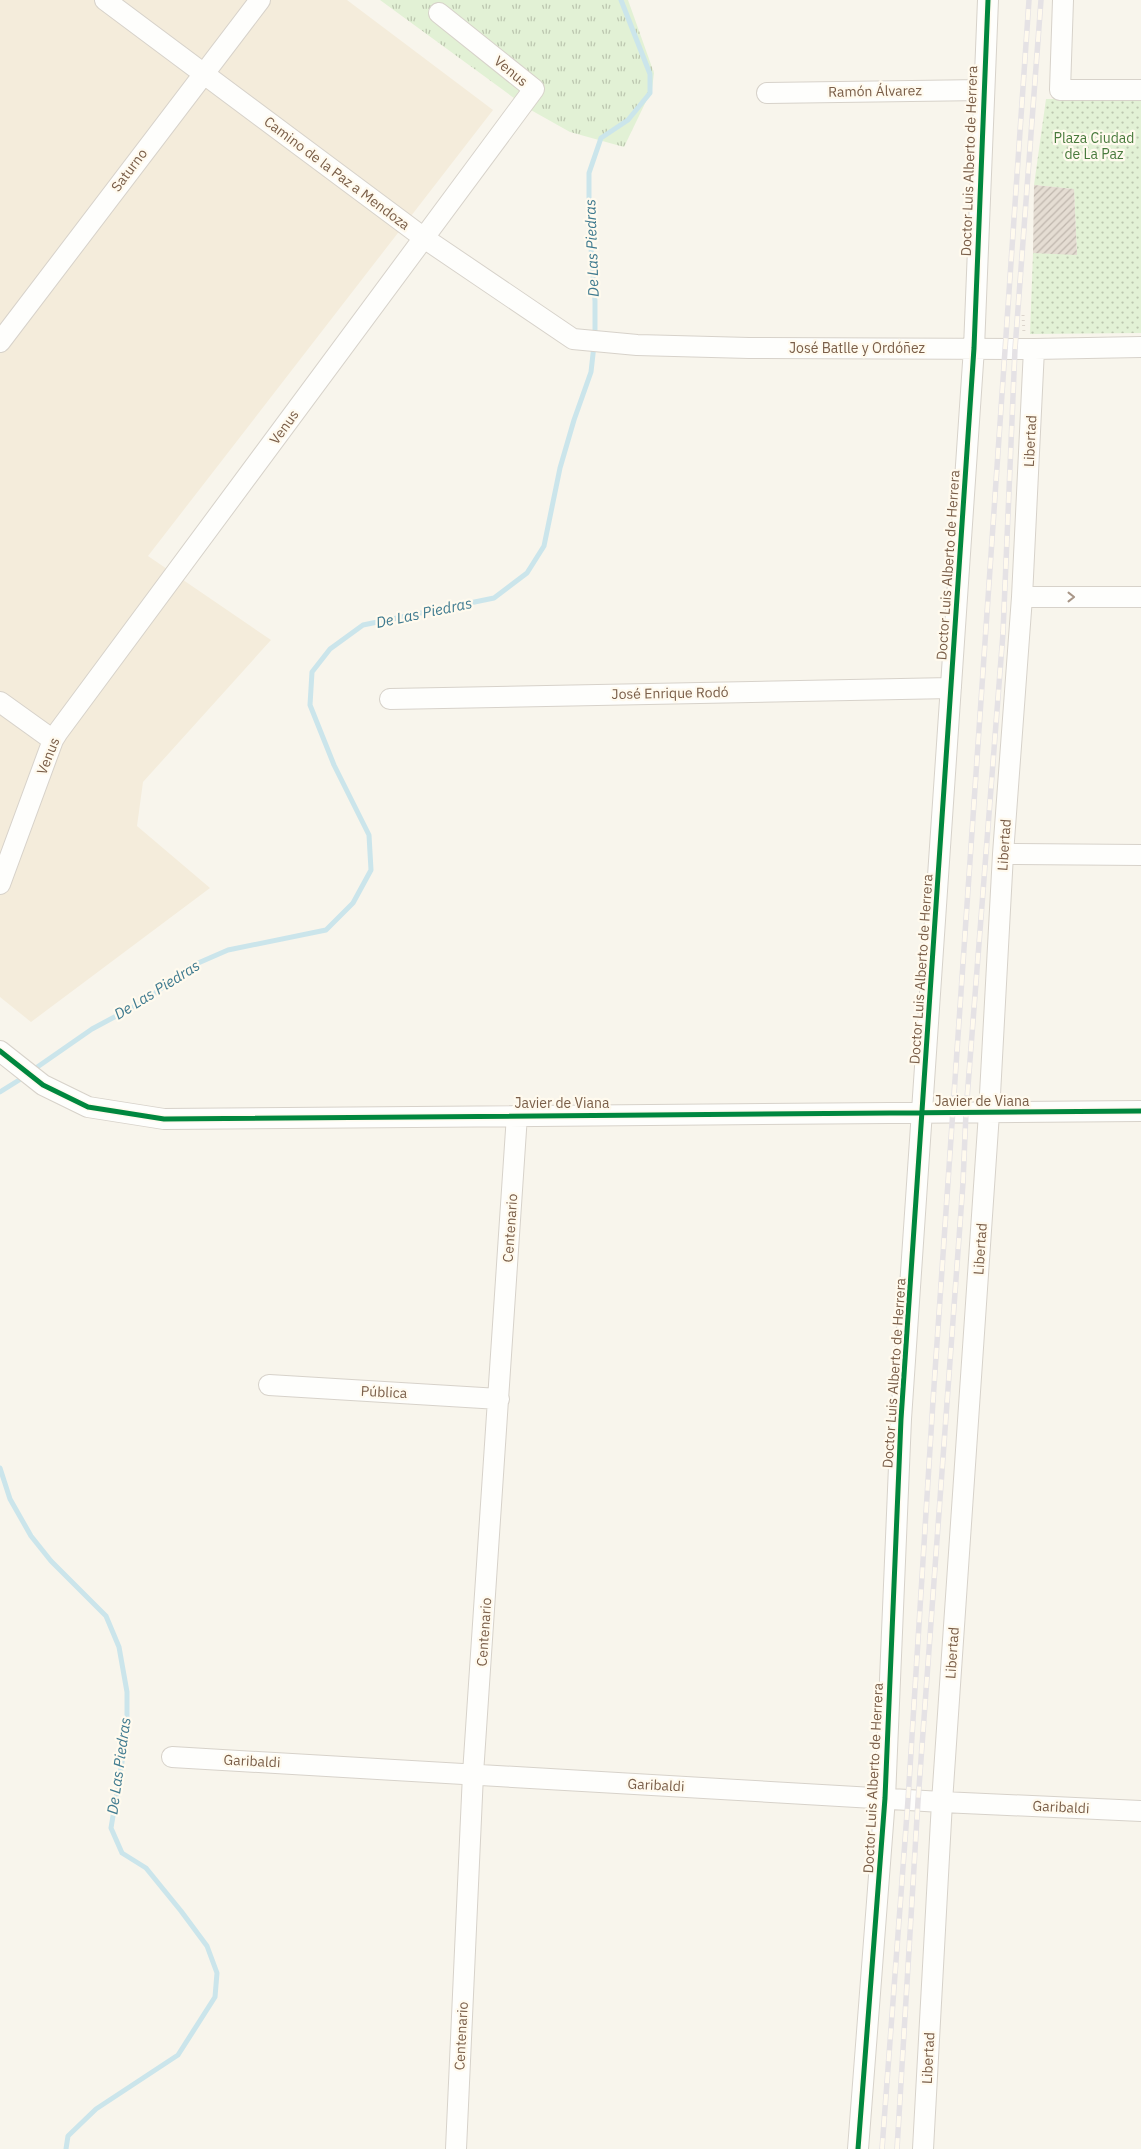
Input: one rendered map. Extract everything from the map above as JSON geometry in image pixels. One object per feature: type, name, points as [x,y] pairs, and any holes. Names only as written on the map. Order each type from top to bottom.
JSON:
[{"type":"street","name":"Camino de la Paz a Mendoza","points":[[106,0],[424,238],[573,339]]},
{"type":"street","name":"Saturno","points":[[0,342],[260,0]]},
{"type":"street","name":"Doctor Luis Alberto de Herrera","points":[[858,2149],[884,1798],[901,1419],[974,348],[988,0]]},
{"type":"street","points":[[1063,0],[1060,90],[1141,90]]},
{"type":"street","name":"Venus","points":[[0,884],[53,740],[534,89],[439,13]]},
{"type":"street","name":"Ramón Álvarez","points":[[766,93],[983,90]]},
{"type":"street","name":"José Batlle y Ordóñez","points":[[573,339],[637,345],[749,348],[1034,349],[1141,347]]},
{"type":"street","name":"Libertad","points":[[924,2149],[942,1802],[989,1113],[1003,854],[1022,597],[1034,349]]},
{"type":"street","points":[[1022,597],[1141,597]]},
{"type":"street","name":"José Enrique Rodó","points":[[390,698],[951,688]]},
{"type":"street","points":[[0,702],[53,740]]},
{"type":"street","points":[[1003,854],[1141,855]]},
{"type":"street","name":"Javier de Viana","points":[[0,1052],[44,1085],[88,1107],[164,1118],[1141,1111]]},
{"type":"street","name":"Centenario","points":[[456,2149],[473,1774],[517,1115]]},
{"type":"street","name":"Pública","points":[[268,1385],[499,1399]]},
{"type":"street","name":"Garibaldi","points":[[172,1757],[942,1802],[1141,1811]]},
{"type":"shaded area","points":[[0,0],[347,0],[493,110],[148,556],[271,640],[143,782],[137,826],[210,888],[31,1022],[0,997]]},
{"type":"green space","points":[[380,0],[628,0],[654,73],[652,89],[624,147],[570,132],[529,109]]},
{"type":"green space","name":"Plaza Ciudad de La Paz","points":[[1046,99],[1141,99],[1141,333],[1030,334],[1033,253],[1077,254],[1074,189],[1034,185]]},
{"type":"building","points":[[1034,185],[1074,189],[1077,255],[1033,253]]},
{"type":"waterway","name":"De Las Piedras","points":[[595,337],[595,301],[589,221],[589,173],[601,138],[628,120],[650,93],[650,74],[621,0]]},
{"type":"waterway","name":"De Las Piedras","points":[[33,1070],[92,1029],[146,1000],[189,967],[228,950],[326,930],[353,903],[371,870],[369,835],[334,765],[310,705],[312,672],[330,649],[363,625],[494,598],[527,573],[544,546],[560,468],[591,372],[594,345]]},
{"type":"waterway","name":"De Las Piedras","points":[[0,1092],[24,1077]]},
{"type":"waterway","name":"De Las Piedras","points":[[0,1468],[10,1499],[31,1536],[51,1561],[106,1616],[119,1647],[127,1692],[127,1732],[111,1828],[122,1853],[146,1868],[207,1946],[217,1973],[215,1997],[178,2055],[96,2109],[68,2136],[66,2149]]},
{"type":"railway","points":[[882,2149],[908,1800],[933,1401],[1029,0]]},
{"type":"railway","points":[[897,2149],[918,1801],[963,1183],[966,1112],[1003,633],[1015,349],[1041,0]]},
{"type":"cycle path","points":[[858,2149],[885,1798],[901,1419],[974,348],[988,0]]},
{"type":"cycle path","points":[[0,1051],[43,1085],[88,1107],[164,1119],[1141,1111]]}]
